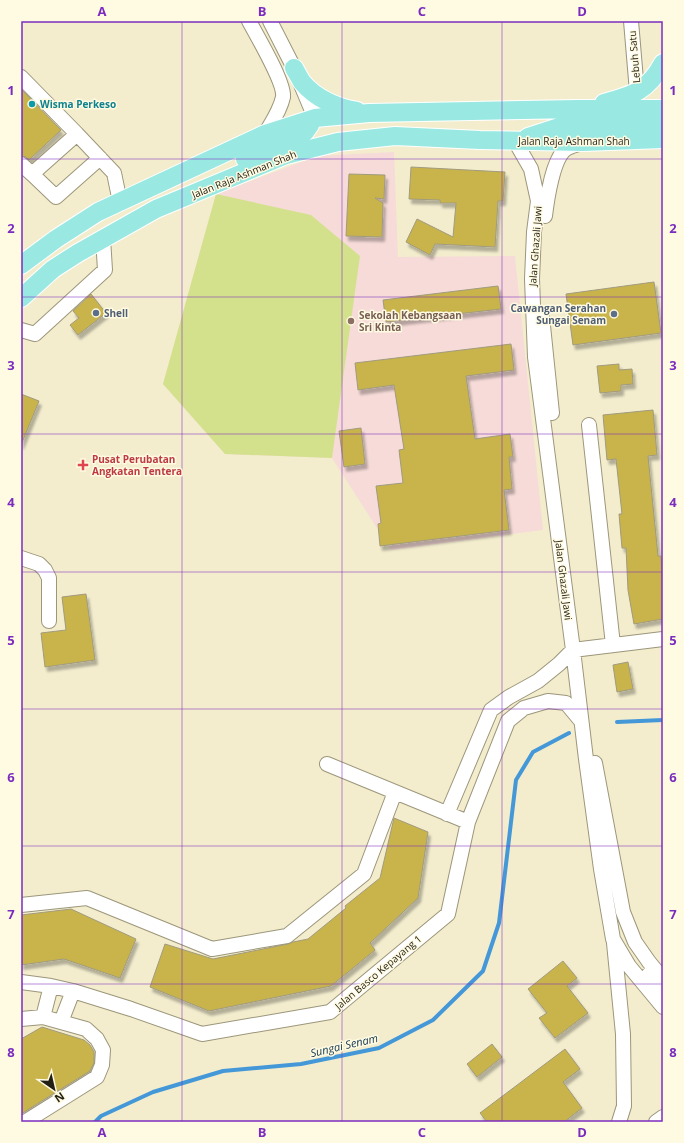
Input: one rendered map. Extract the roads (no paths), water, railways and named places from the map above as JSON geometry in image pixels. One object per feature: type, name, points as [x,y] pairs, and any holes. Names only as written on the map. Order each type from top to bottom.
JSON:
[{"type":"main road","points":[[578,109],[623,98],[637,92],[652,81],[663,63]]},
{"type":"main road","points":[[294,68],[303,82],[314,93],[325,100],[351,110],[369,113]]},
{"type":"main road","points":[[21,265],[56,239],[98,212],[265,134],[315,118],[369,113],[663,109]]},
{"type":"main road","points":[[220,182],[235,163],[305,132],[315,118]]},
{"type":"main road","points":[[515,141],[562,126],[663,121]]},
{"type":"main road","name":"Jalan Raja Ashman Shah","points":[[21,298],[53,268],[156,209],[286,155],[338,142],[395,136],[583,142],[663,139]]},
{"type":"street","points":[[249,21],[280,79],[283,96],[279,109],[265,134]]},
{"type":"street","points":[[270,21],[294,68],[315,118]]},
{"type":"street","name":"Lebuh Satu","points":[[631,21],[637,92]]},
{"type":"street","points":[[21,77],[114,172],[120,202]]},
{"type":"street","points":[[32,174],[76,134]]},
{"type":"street","name":"Jalan Ghazali Jawi","points":[[515,141],[531,169],[538,201],[534,232],[532,279],[535,357],[577,649],[584,682],[605,815],[624,912],[634,940],[663,979]]},
{"type":"street","points":[[577,649],[549,387],[540,287],[541,244],[553,174],[558,158],[566,148],[583,142]]},
{"type":"street","points":[[21,164],[56,197],[100,158]]},
{"type":"street","points":[[21,330],[35,334],[105,270],[103,238]]},
{"type":"street","points":[[589,426],[613,645]]},
{"type":"street","points":[[21,558],[39,564],[45,570],[49,578],[49,621]]},
{"type":"street","points":[[447,814],[491,710],[509,697],[538,681],[577,649],[663,639]]},
{"type":"street","name":"Jalan Ghazali Jawi","points":[[577,649],[581,721],[601,869],[613,939],[630,966],[663,1007]]},
{"type":"street","name":"Jalan Basco Kepayang 1","points":[[21,982],[73,991],[131,1009],[202,1034],[330,1012],[448,914],[468,822],[508,721],[524,708],[548,701],[566,703],[581,721]]},
{"type":"street","points":[[327,764],[468,822]]},
{"type":"street","points":[[21,905],[87,898],[212,950],[287,936],[364,874],[395,792]]},
{"type":"street","points":[[613,939],[623,1034],[624,1106],[619,1122]]},
{"type":"street","points":[[634,940],[641,965],[663,991]]},
{"type":"street","points":[[43,1017],[51,986]]},
{"type":"street","points":[[61,1022],[73,991]]},
{"type":"street","points":[[21,1019],[43,1017],[86,1029],[97,1039],[103,1050],[102,1065],[96,1076],[25,1122]]},
{"type":"street","points":[[656,1122],[663,1117]]},
{"type":"waterway","name":"Sungai Senam","points":[[617,722],[663,720]]},
{"type":"waterway","name":"Sungai Senam","points":[[95,1122],[101,1116],[153,1092],[223,1071],[301,1064],[379,1048],[433,1020],[483,971],[499,923],[516,780],[533,752],[569,733]]},
{"type":"place","name":"Wisma Perkeso","points":[[32,104]]},
{"type":"place","name":"Shell","points":[[96,313]]},
{"type":"place","name":"Cawangan Serahan Sungai Senam","points":[[614,314]]},
{"type":"place","name":"Sekolah Kebangsaan Sri Kinta","points":[[351,321]]},
{"type":"place","name":"Pusat Perubatan Angkatan Tentera","points":[[83,465]]}]
